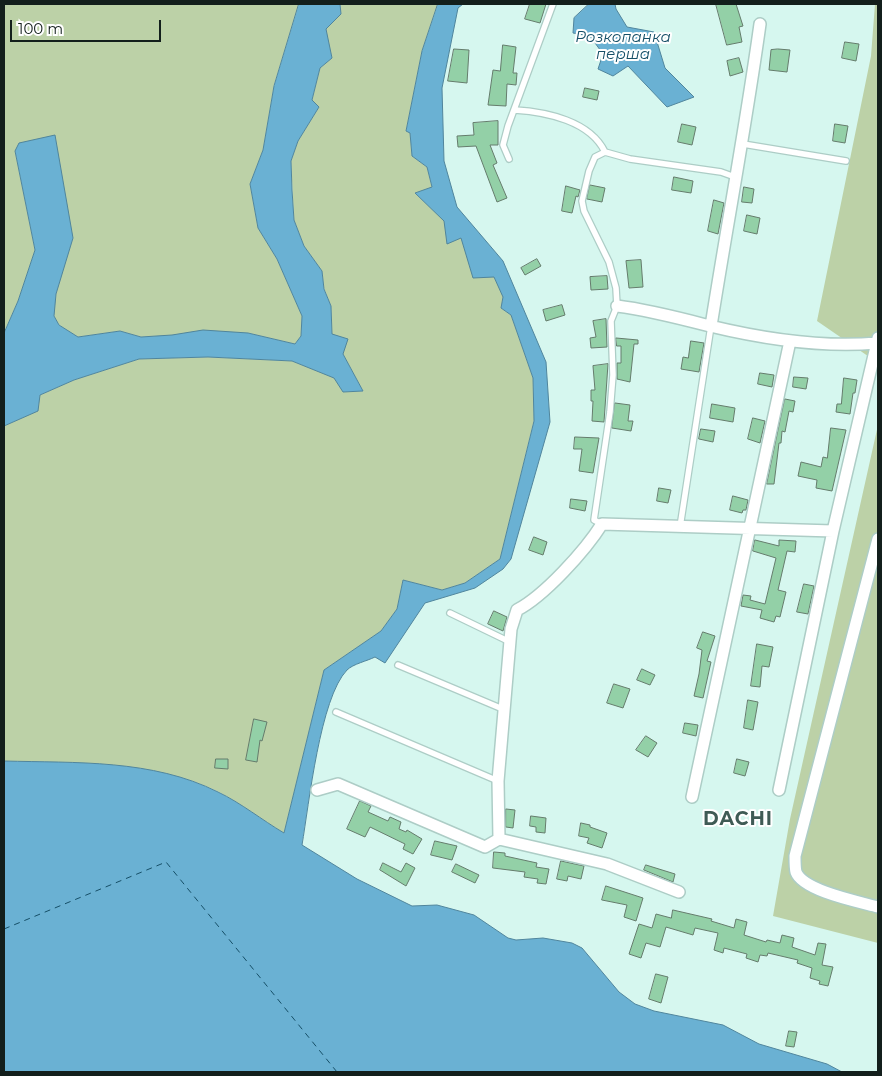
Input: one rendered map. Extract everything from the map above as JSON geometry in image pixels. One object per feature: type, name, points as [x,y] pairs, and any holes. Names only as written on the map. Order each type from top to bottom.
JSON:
[{"type":"street","points":[[711,326],[735,177],[743,144],[760,24]]},
{"type":"street","points":[[616,306],[644,310],[711,326],[790,341],[851,345],[878,340],[833,531],[779,790]]},
{"type":"street","points":[[692,797],[790,341]]},
{"type":"street","points":[[499,839],[498,781],[511,629],[517,610],[533,602],[594,537],[602,524],[833,531]]},
{"type":"street","points":[[878,538],[795,856],[796,873],[806,883],[824,891],[878,907]]},
{"type":"street","points":[[317,790],[338,784],[485,847],[499,839],[607,864],[678,892]]},
{"type":"lane","points":[[509,158],[503,146],[508,126],[553,4]]},
{"type":"lane","points":[[515,110],[567,120],[585,128],[599,140],[605,152]]},
{"type":"lane","points":[[743,144],[846,161]]},
{"type":"lane","points":[[602,524],[594,520],[610,412],[613,375],[611,321],[616,306],[616,288],[609,262],[584,211],[582,202],[589,171],[595,157],[605,152],[630,158],[721,172],[735,177]]},
{"type":"lane","points":[[680,527],[711,326]]},
{"type":"lane","points":[[450,613],[510,642]]},
{"type":"lane","points":[[398,666],[505,710]]},
{"type":"lane","points":[[336,712],[498,781]]},
{"type":"green space","points":[[4,4],[299,4],[274,85],[263,150],[250,184],[258,228],[277,259],[302,316],[301,336],[295,344],[248,333],[141,337],[120,331],[78,337],[65,329],[55,318],[54,311],[60,279],[73,238],[15,151],[35,250],[18,301],[4,332]]},
{"type":"green space","points":[[340,4],[438,4],[422,51],[406,131],[410,132],[412,156],[427,167],[432,188],[415,193],[478,256],[499,284],[503,296],[501,308],[511,315],[533,378],[534,420],[500,559],[465,583],[442,590],[403,580],[397,609],[381,631],[324,670],[284,833],[219,792],[168,774],[113,765],[4,761],[4,426],[37,411],[40,395],[74,380],[139,359],[208,357],[292,361],[335,378],[343,392],[363,391],[332,334],[331,306],[324,288],[322,271],[304,246],[294,220],[291,161],[298,141],[319,107],[312,100],[320,68],[332,58],[325,29],[341,14]]},
{"type":"green space","points":[[875,4],[878,4],[878,363],[817,321],[871,56]]},
{"type":"green space","points":[[878,425],[878,943],[773,916],[790,819]]},
{"type":"water","points":[[299,4],[340,4],[341,14],[326,29],[332,58],[320,68],[312,100],[319,107],[298,141],[291,161],[292,190],[294,220],[304,246],[322,271],[324,289],[331,306],[332,334],[348,339],[343,354],[363,391],[343,392],[334,378],[292,361],[208,357],[139,359],[74,380],[40,395],[38,411],[4,426],[4,333],[18,301],[35,250],[15,151],[19,143],[55,135],[73,238],[56,294],[54,316],[59,325],[78,337],[120,331],[141,337],[203,330],[248,333],[295,344],[301,336],[302,316],[277,259],[258,228],[250,184],[263,150],[274,86]]},
{"type":"water","points":[[438,4],[463,4],[458,8],[442,88],[444,161],[457,207],[503,261],[546,362],[550,422],[511,559],[503,569],[475,588],[425,603],[385,663],[375,657],[356,664],[347,670],[338,684],[330,703],[317,753],[302,845],[357,879],[412,906],[437,905],[474,915],[508,938],[516,940],[543,938],[572,943],[582,948],[619,992],[635,1004],[654,1011],[723,1025],[759,1044],[827,1064],[842,1072],[4,1072],[4,761],[113,765],[167,774],[193,781],[218,792],[284,833],[324,670],[381,631],[397,609],[403,580],[442,590],[465,583],[500,559],[534,421],[533,378],[511,315],[501,308],[503,297],[494,277],[473,278],[461,238],[447,244],[444,221],[415,193],[432,187],[427,167],[412,156],[410,133],[406,131],[422,51]]},
{"type":"water","name":"Розкопанка перша","points":[[589,4],[615,4],[627,27],[654,32],[665,68],[694,97],[667,107],[628,66],[613,76],[598,69],[603,54],[590,36],[573,33],[574,18]]},
{"type":"building","points":[[530,4],[546,4],[540,23],[525,19]]},
{"type":"building","points":[[716,4],[736,4],[743,26],[739,27],[742,42],[727,45]]},
{"type":"building","points":[[845,42],[859,44],[856,61],[842,58]]},
{"type":"building","points":[[503,45],[516,47],[513,73],[517,73],[516,85],[507,84],[506,106],[488,105],[493,70],[500,71]]},
{"type":"building","points":[[454,49],[469,50],[467,83],[448,81]]},
{"type":"building","points":[[771,50],[790,50],[787,72],[769,70]]},
{"type":"building","points":[[739,58],[743,72],[730,76],[727,61]]},
{"type":"building","points":[[585,88],[599,91],[597,100],[583,97]]},
{"type":"building","points":[[498,121],[498,145],[490,145],[497,163],[493,165],[507,198],[497,202],[476,146],[458,147],[457,136],[474,135],[473,123]]},
{"type":"building","points":[[682,124],[696,127],[692,145],[678,142]]},
{"type":"building","points":[[835,124],[848,126],[845,143],[833,141]]},
{"type":"building","points":[[674,177],[693,181],[691,193],[672,190]]},
{"type":"building","points":[[590,185],[605,188],[602,202],[587,199]]},
{"type":"building","points":[[566,186],[580,190],[578,197],[576,196],[572,213],[562,211]]},
{"type":"building","points":[[744,187],[754,189],[752,203],[742,202]]},
{"type":"building","points":[[714,200],[724,203],[718,234],[708,231]]},
{"type":"building","points":[[747,215],[760,218],[757,234],[744,231]]},
{"type":"building","points":[[537,259],[541,266],[525,275],[521,268]]},
{"type":"building","points":[[641,260],[643,287],[629,288],[626,261]]},
{"type":"building","points":[[607,276],[608,289],[591,290],[590,277]]},
{"type":"building","points":[[562,305],[565,315],[546,321],[543,310]]},
{"type":"building","points":[[606,319],[607,347],[591,348],[590,338],[596,337],[593,321]]},
{"type":"building","points":[[616,338],[638,340],[638,344],[634,344],[630,382],[617,379],[617,363],[621,363],[621,346],[617,346]]},
{"type":"building","points":[[691,341],[704,343],[699,372],[681,369],[683,357],[688,358]]},
{"type":"building","points":[[608,364],[604,422],[592,421],[593,401],[591,401],[591,390],[595,390],[593,366]]},
{"type":"building","points":[[760,373],[774,375],[772,387],[758,384]]},
{"type":"building","points":[[794,377],[808,378],[806,389],[793,387]]},
{"type":"building","points":[[844,378],[857,380],[850,414],[836,412],[837,404],[841,404]]},
{"type":"building","points":[[785,399],[795,401],[793,412],[789,411],[785,432],[782,431],[774,484],[767,484]]},
{"type":"building","points":[[615,403],[630,405],[628,421],[633,421],[631,431],[612,428]]},
{"type":"building","points":[[712,404],[735,408],[733,422],[710,418]]},
{"type":"building","points":[[753,418],[765,421],[760,443],[748,439]]},
{"type":"building","points":[[831,428],[846,430],[832,491],[816,488],[817,480],[798,476],[801,462],[821,467],[823,457],[827,458]]},
{"type":"building","points":[[701,429],[715,431],[713,442],[699,439]]},
{"type":"building","points":[[575,437],[599,438],[593,473],[579,471],[582,449],[574,449]]},
{"type":"building","points":[[659,488],[671,490],[668,503],[657,501]]},
{"type":"building","points":[[733,496],[748,500],[746,510],[743,510],[742,513],[730,510]]},
{"type":"building","points":[[571,499],[587,501],[585,511],[570,508]]},
{"type":"building","points":[[534,537],[547,542],[543,555],[529,550]]},
{"type":"building","points":[[755,540],[779,546],[779,540],[796,541],[795,552],[787,551],[778,590],[786,592],[780,617],[776,616],[774,622],[760,618],[762,610],[741,606],[743,595],[751,596],[750,600],[765,604],[776,558],[753,551]]},
{"type":"building","points":[[804,584],[814,586],[808,614],[797,612]]},
{"type":"building","points":[[494,611],[507,617],[503,631],[488,624]]},
{"type":"building","points":[[703,632],[715,636],[707,661],[711,662],[703,698],[694,696],[702,650],[697,648]]},
{"type":"building","points":[[757,644],[773,647],[769,667],[762,666],[760,687],[751,686]]},
{"type":"building","points":[[642,669],[655,675],[650,685],[637,680]]},
{"type":"building","points":[[614,684],[630,689],[623,708],[607,703]]},
{"type":"building","points":[[748,700],[758,702],[753,730],[744,728]]},
{"type":"building","points":[[254,719],[267,722],[262,741],[260,740],[257,762],[246,760]]},
{"type":"building","points":[[685,723],[698,725],[696,736],[683,733]]},
{"type":"building","points":[[646,736],[657,743],[648,757],[636,750]]},
{"type":"building","points":[[216,759],[228,759],[228,769],[215,768]]},
{"type":"building","points":[[737,759],[749,762],[745,776],[734,773]]},
{"type":"building","points":[[360,801],[371,806],[368,812],[388,821],[390,817],[401,822],[399,829],[406,832],[407,830],[422,839],[413,854],[403,849],[405,844],[370,827],[365,837],[347,829]]},
{"type":"building","points":[[506,809],[515,810],[513,828],[506,827]]},
{"type":"building","points":[[531,816],[546,818],[545,833],[536,832],[536,827],[530,826]]},
{"type":"building","points":[[581,823],[607,833],[602,848],[587,843],[589,838],[579,836]]},
{"type":"building","points":[[435,841],[457,846],[452,860],[431,855]]},
{"type":"building","points":[[494,852],[505,853],[505,856],[537,863],[536,867],[549,869],[546,884],[537,883],[538,879],[524,877],[525,872],[493,868]]},
{"type":"building","points":[[561,861],[584,866],[581,879],[568,876],[567,881],[557,879]]},
{"type":"building","points":[[383,863],[401,872],[406,863],[415,868],[406,886],[380,870]]},
{"type":"building","points":[[456,864],[479,875],[475,883],[452,872]]},
{"type":"building","points":[[646,865],[675,874],[673,882],[644,870]]},
{"type":"building","points":[[606,886],[643,898],[636,921],[624,917],[627,905],[602,900]]},
{"type":"building","points":[[673,910],[712,919],[711,921],[734,928],[736,919],[747,922],[744,935],[766,942],[767,940],[780,943],[782,935],[794,938],[792,947],[815,955],[818,943],[826,944],[822,965],[833,967],[828,986],[819,984],[820,981],[810,978],[812,968],[797,963],[798,960],[768,953],[767,956],[760,955],[758,962],[746,958],[747,954],[724,948],[723,953],[714,950],[718,933],[695,928],[693,935],[666,927],[660,947],[646,943],[641,958],[629,954],[639,924],[652,928],[656,914],[671,918]]},
{"type":"building","points":[[656,974],[668,977],[661,1003],[649,999]]},
{"type":"building","points":[[789,1031],[797,1032],[794,1047],[786,1046]]},
{"type":"ferry route","points":[[4,929],[166,862],[337,1072]]},
{"type":"district","name":"DACHI","points":[[738,819]]}]
